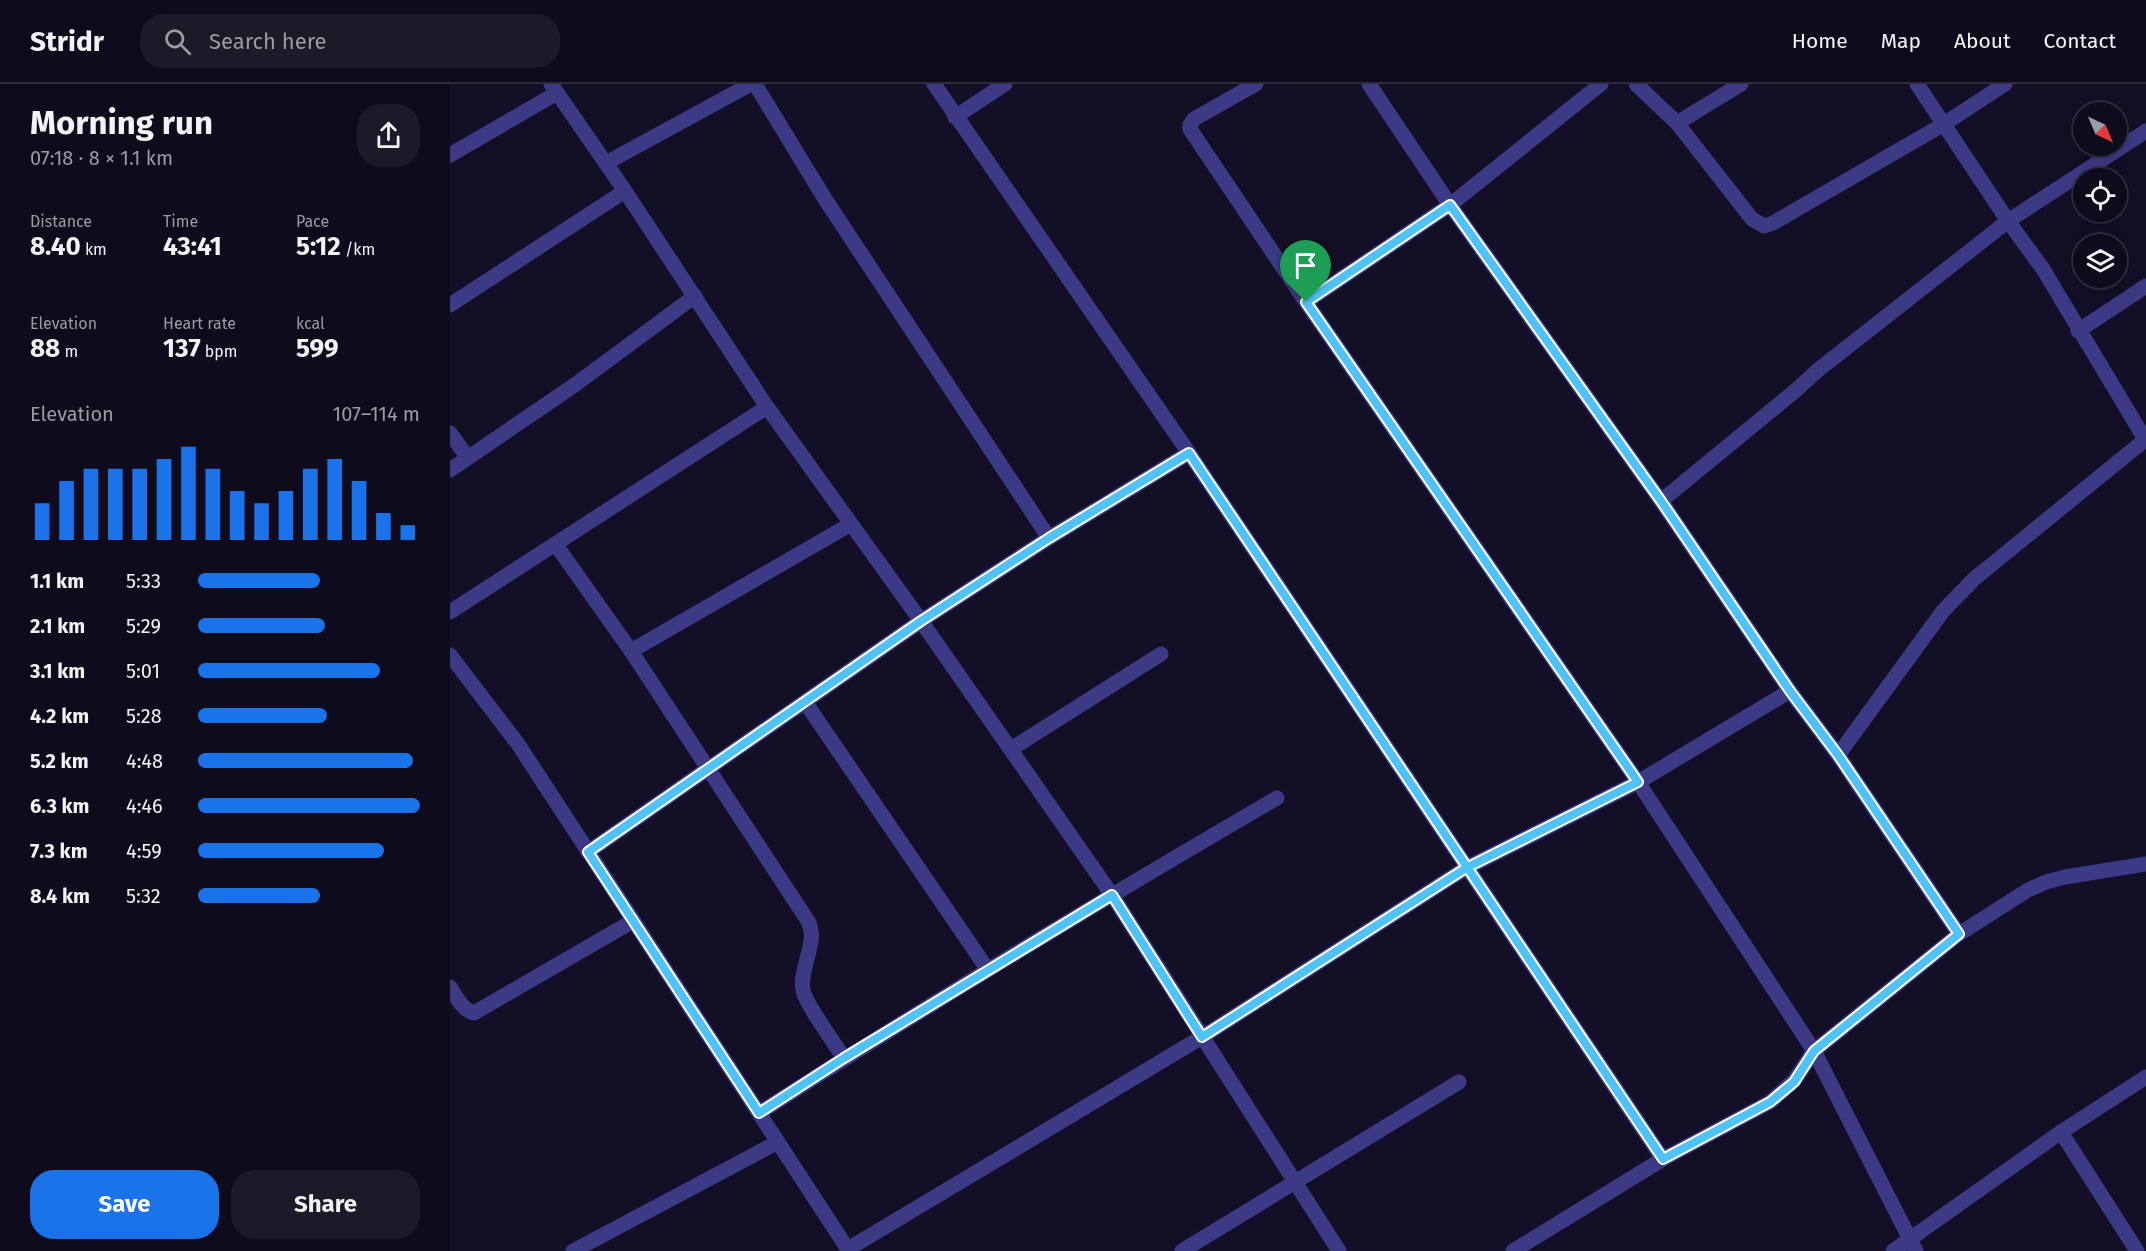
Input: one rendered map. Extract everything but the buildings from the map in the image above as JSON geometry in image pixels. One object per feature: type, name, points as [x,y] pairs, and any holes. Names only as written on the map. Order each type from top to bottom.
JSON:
[{"type":"street","points":[[606,163],[753,84],[825,199],[1049,538]]},
{"type":"street","points":[[934,84],[1189,453],[1663,1159]]},
{"type":"street","points":[[955,117],[1005,84]]},
{"type":"street","points":[[1256,84],[1191,121],[1190,129],[1306,302],[1638,782],[1814,1051],[1913,1246]]},
{"type":"street","points":[[1369,84],[1450,205],[1661,501],[1790,691],[1838,755],[1959,934]]},
{"type":"street","points":[[1306,302],[1450,205],[1601,84]]},
{"type":"street","points":[[1636,84],[1677,123],[1752,219],[1764,226],[1773,223],[1944,124],[2005,84]]},
{"type":"street","points":[[1677,123],[1741,84]]},
{"type":"street","points":[[1838,755],[1943,611],[1974,579],[2146,440],[2078,331],[2043,269],[2008,222],[1917,84]]},
{"type":"street","points":[[450,155],[554,89],[625,191],[767,407],[921,621],[1112,895],[1294,1184],[1339,1251]]},
{"type":"street","points":[[1661,501],[1818,370],[2008,222],[2146,131]]},
{"type":"street","points":[[450,305],[625,191]]},
{"type":"street","points":[[2078,331],[2146,286]]},
{"type":"street","points":[[450,470],[576,384],[695,296]]},
{"type":"street","points":[[450,612],[767,407]]},
{"type":"street","points":[[450,433],[468,458]]},
{"type":"street","points":[[588,852],[921,621],[1049,538],[1189,453]]},
{"type":"street","points":[[631,651],[851,524]]},
{"type":"street","points":[[556,545],[710,769],[811,927],[812,934],[803,980],[804,996],[844,1058]]},
{"type":"street","points":[[1011,749],[1161,654]]},
{"type":"street","points":[[450,655],[518,744],[848,1250],[1202,1037],[1466,868],[1638,782],[1790,691]]},
{"type":"street","points":[[806,702],[988,970]]},
{"type":"street","points":[[759,1113],[988,970],[1277,798]]},
{"type":"street","points":[[1513,1251],[1663,1159],[1770,1102],[1794,1082],[1814,1051],[1959,934],[2028,890],[2046,882],[2074,875],[2146,864]]},
{"type":"street","points":[[450,987],[464,1007],[474,1013],[633,921]]},
{"type":"street","points":[[1893,1251],[1913,1246],[2061,1132],[2146,1077]]},
{"type":"street","points":[[1182,1251],[1459,1082]]},
{"type":"street","points":[[2061,1132],[2137,1251]]},
{"type":"street","points":[[573,1251],[777,1142]]},
{"type":"route","points":[[1306,302],[1450,205],[1661,501],[1790,691],[1838,755],[1959,934],[1814,1051],[1794,1082],[1784,1092],[1770,1102],[1663,1159],[1466,868],[1189,453],[1049,538],[921,621],[588,852],[759,1113],[844,1058],[1112,895],[1202,1037],[1466,868],[1638,782],[1306,302]]}]
